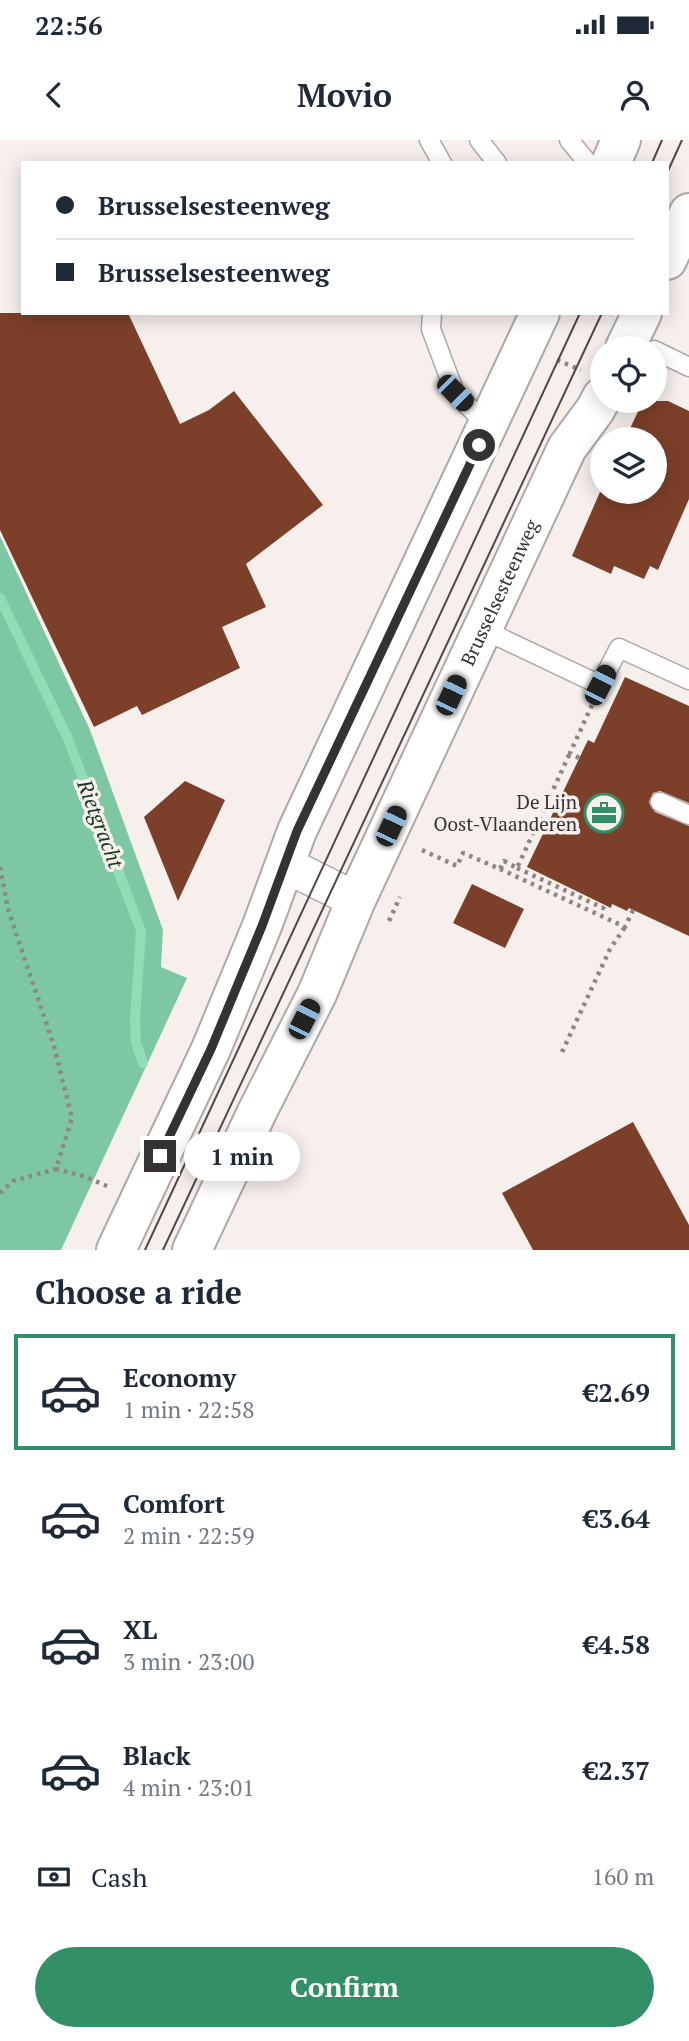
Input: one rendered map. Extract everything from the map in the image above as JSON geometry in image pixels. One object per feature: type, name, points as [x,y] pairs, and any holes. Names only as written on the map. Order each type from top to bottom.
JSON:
[{"type":"main road","points":[[612,161],[621,140]]},
{"type":"main road","points":[[669,256],[687,220]]},
{"type":"main road","points":[[116,1250],[211,1049],[308,806],[539,315]]},
{"type":"main road","name":"Brusselsesteenweg","points":[[192,1250],[257,1112],[317,994],[356,900],[567,448],[593,413]]},
{"type":"street","points":[[284,864],[356,900]]},
{"type":"lane","points":[[429,140],[441,161]]},
{"type":"lane","points":[[479,140],[495,161]]},
{"type":"lane","points":[[569,140],[586,161]]},
{"type":"lane","points":[[432,315],[431,329],[455,393],[488,426]]},
{"type":"lane","points":[[667,355],[689,367]]},
{"type":"lane","points":[[482,629],[600,685],[619,648],[689,680]]},
{"type":"lane","points":[[660,802],[689,815]]},
{"type":"path","points":[[517,868],[600,685]]},
{"type":"path","points":[[570,753],[579,758]]},
{"type":"path","points":[[422,850],[457,866],[463,853],[625,927]]},
{"type":"path","points":[[500,869],[504,861],[603,908],[605,905]]},
{"type":"path","points":[[0,867],[8,909],[54,1046],[72,1118],[56,1168]]},
{"type":"path","points":[[562,1052],[610,949],[633,910]]},
{"type":"path","points":[[0,1193],[13,1181],[56,1168],[83,1175],[107,1186]]},
{"type":"green space","points":[[0,536],[90,730],[163,930],[161,967],[187,978],[61,1250],[0,1250]]},
{"type":"building","points":[[0,313],[129,315],[180,424],[209,410],[234,391],[323,505],[246,564],[266,607],[222,627],[240,668],[142,715],[137,706],[94,727],[0,530]]},
{"type":"building","points":[[667,401],[689,411],[689,499],[658,570],[650,566],[644,579],[614,566],[611,574],[572,556],[595,504],[667,504],[667,427],[631,427],[637,413],[667,413]]},
{"type":"building","name":"De Lijn Oost-Vlaanderen","points":[[625,677],[689,706],[689,803],[660,791],[653,793],[649,802],[655,812],[689,826],[689,936],[629,908],[627,911],[612,904],[611,908],[527,867],[588,740],[594,743]]},
{"type":"building","points":[[185,781],[225,800],[178,901],[144,817]]},
{"type":"building","points":[[472,884],[524,909],[505,948],[453,923]]},
{"type":"building","points":[[633,1122],[689,1225],[689,1250],[533,1250],[502,1193]]},
{"type":"waterway","name":"Rietgracht","points":[[0,598],[68,739],[141,931],[135,1019],[136,1043],[143,1063]]},
{"type":"tram line","points":[[653,161],[662,140]]},
{"type":"tram line","points":[[669,169],[682,140]]},
{"type":"tram line","points":[[145,1250],[579,315]]},
{"type":"tram line","points":[[163,1250],[601,315]]},
{"type":"place","name":"De Lijn Oost-Vlaanderen","points":[[604,813]]},
{"type":"route","points":[[160,1156],[211,1049],[262,926],[297,831],[479,445]]}]
